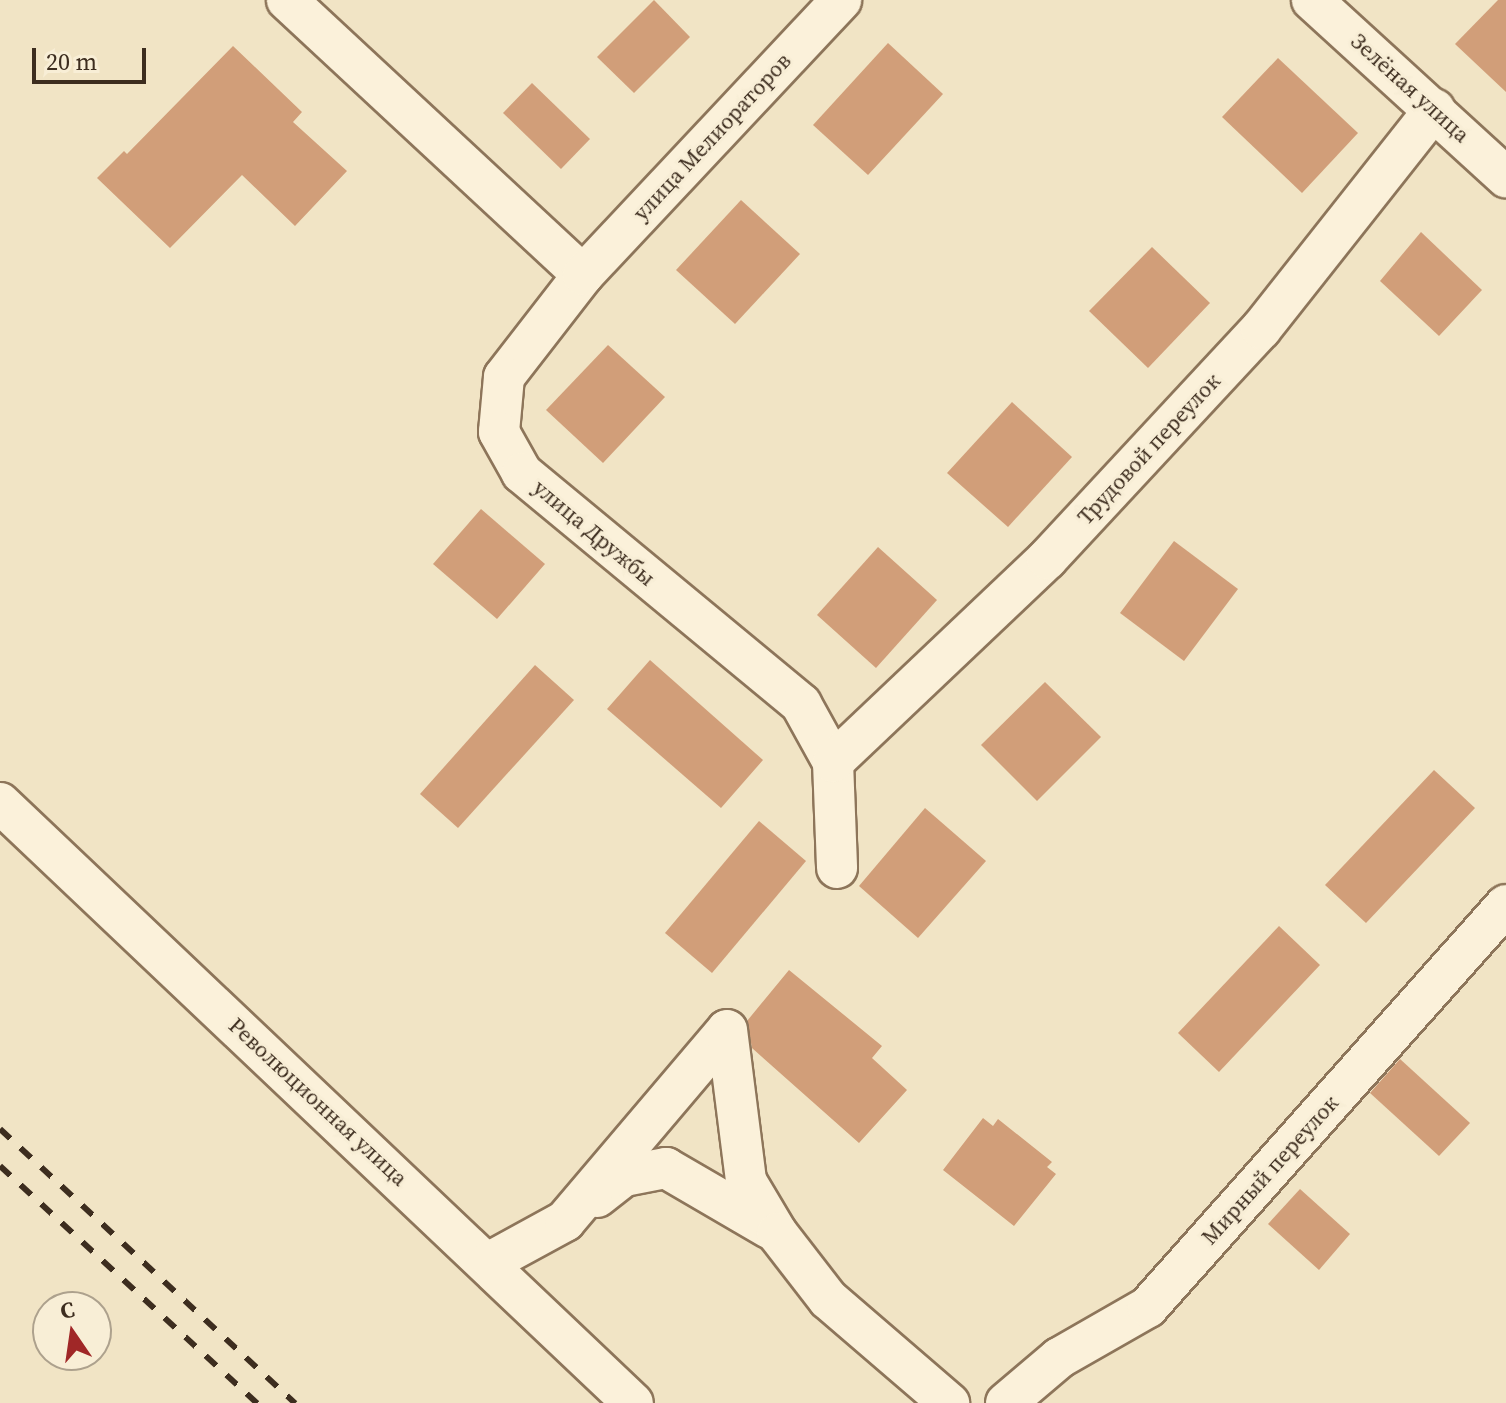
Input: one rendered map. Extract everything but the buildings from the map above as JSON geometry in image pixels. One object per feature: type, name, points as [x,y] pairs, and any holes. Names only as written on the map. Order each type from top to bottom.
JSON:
[{"type":"street","points":[[287,0],[583,275]]},
{"type":"street","name":"улица Мелиораторов","points":[[583,275],[841,0]]},
{"type":"street","name":"Зелёная улица","points":[[1312,0],[1506,177]]},
{"type":"street","name":"Трудовой переулок","points":[[833,762],[1047,559],[1261,329],[1435,109]]},
{"type":"street","name":"улица Дружбы","points":[[583,275],[504,377],[499,432],[522,473],[801,704],[833,762],[837,868]]},
{"type":"street","name":"Революционная улица","points":[[0,803],[633,1403]]},
{"type":"street","name":"Мирный переулок","points":[[1006,1403],[1059,1358],[1148,1307],[1506,905]]},
{"type":"street","points":[[565,1221],[727,1030],[746,1181],[777,1233],[828,1299],[949,1403]]},
{"type":"street","points":[[488,1263],[565,1221],[624,1176],[666,1168],[777,1233]]},
{"type":"railway","points":[[0,1129],[295,1403]]},
{"type":"railway","points":[[0,1166],[257,1403]]}]
